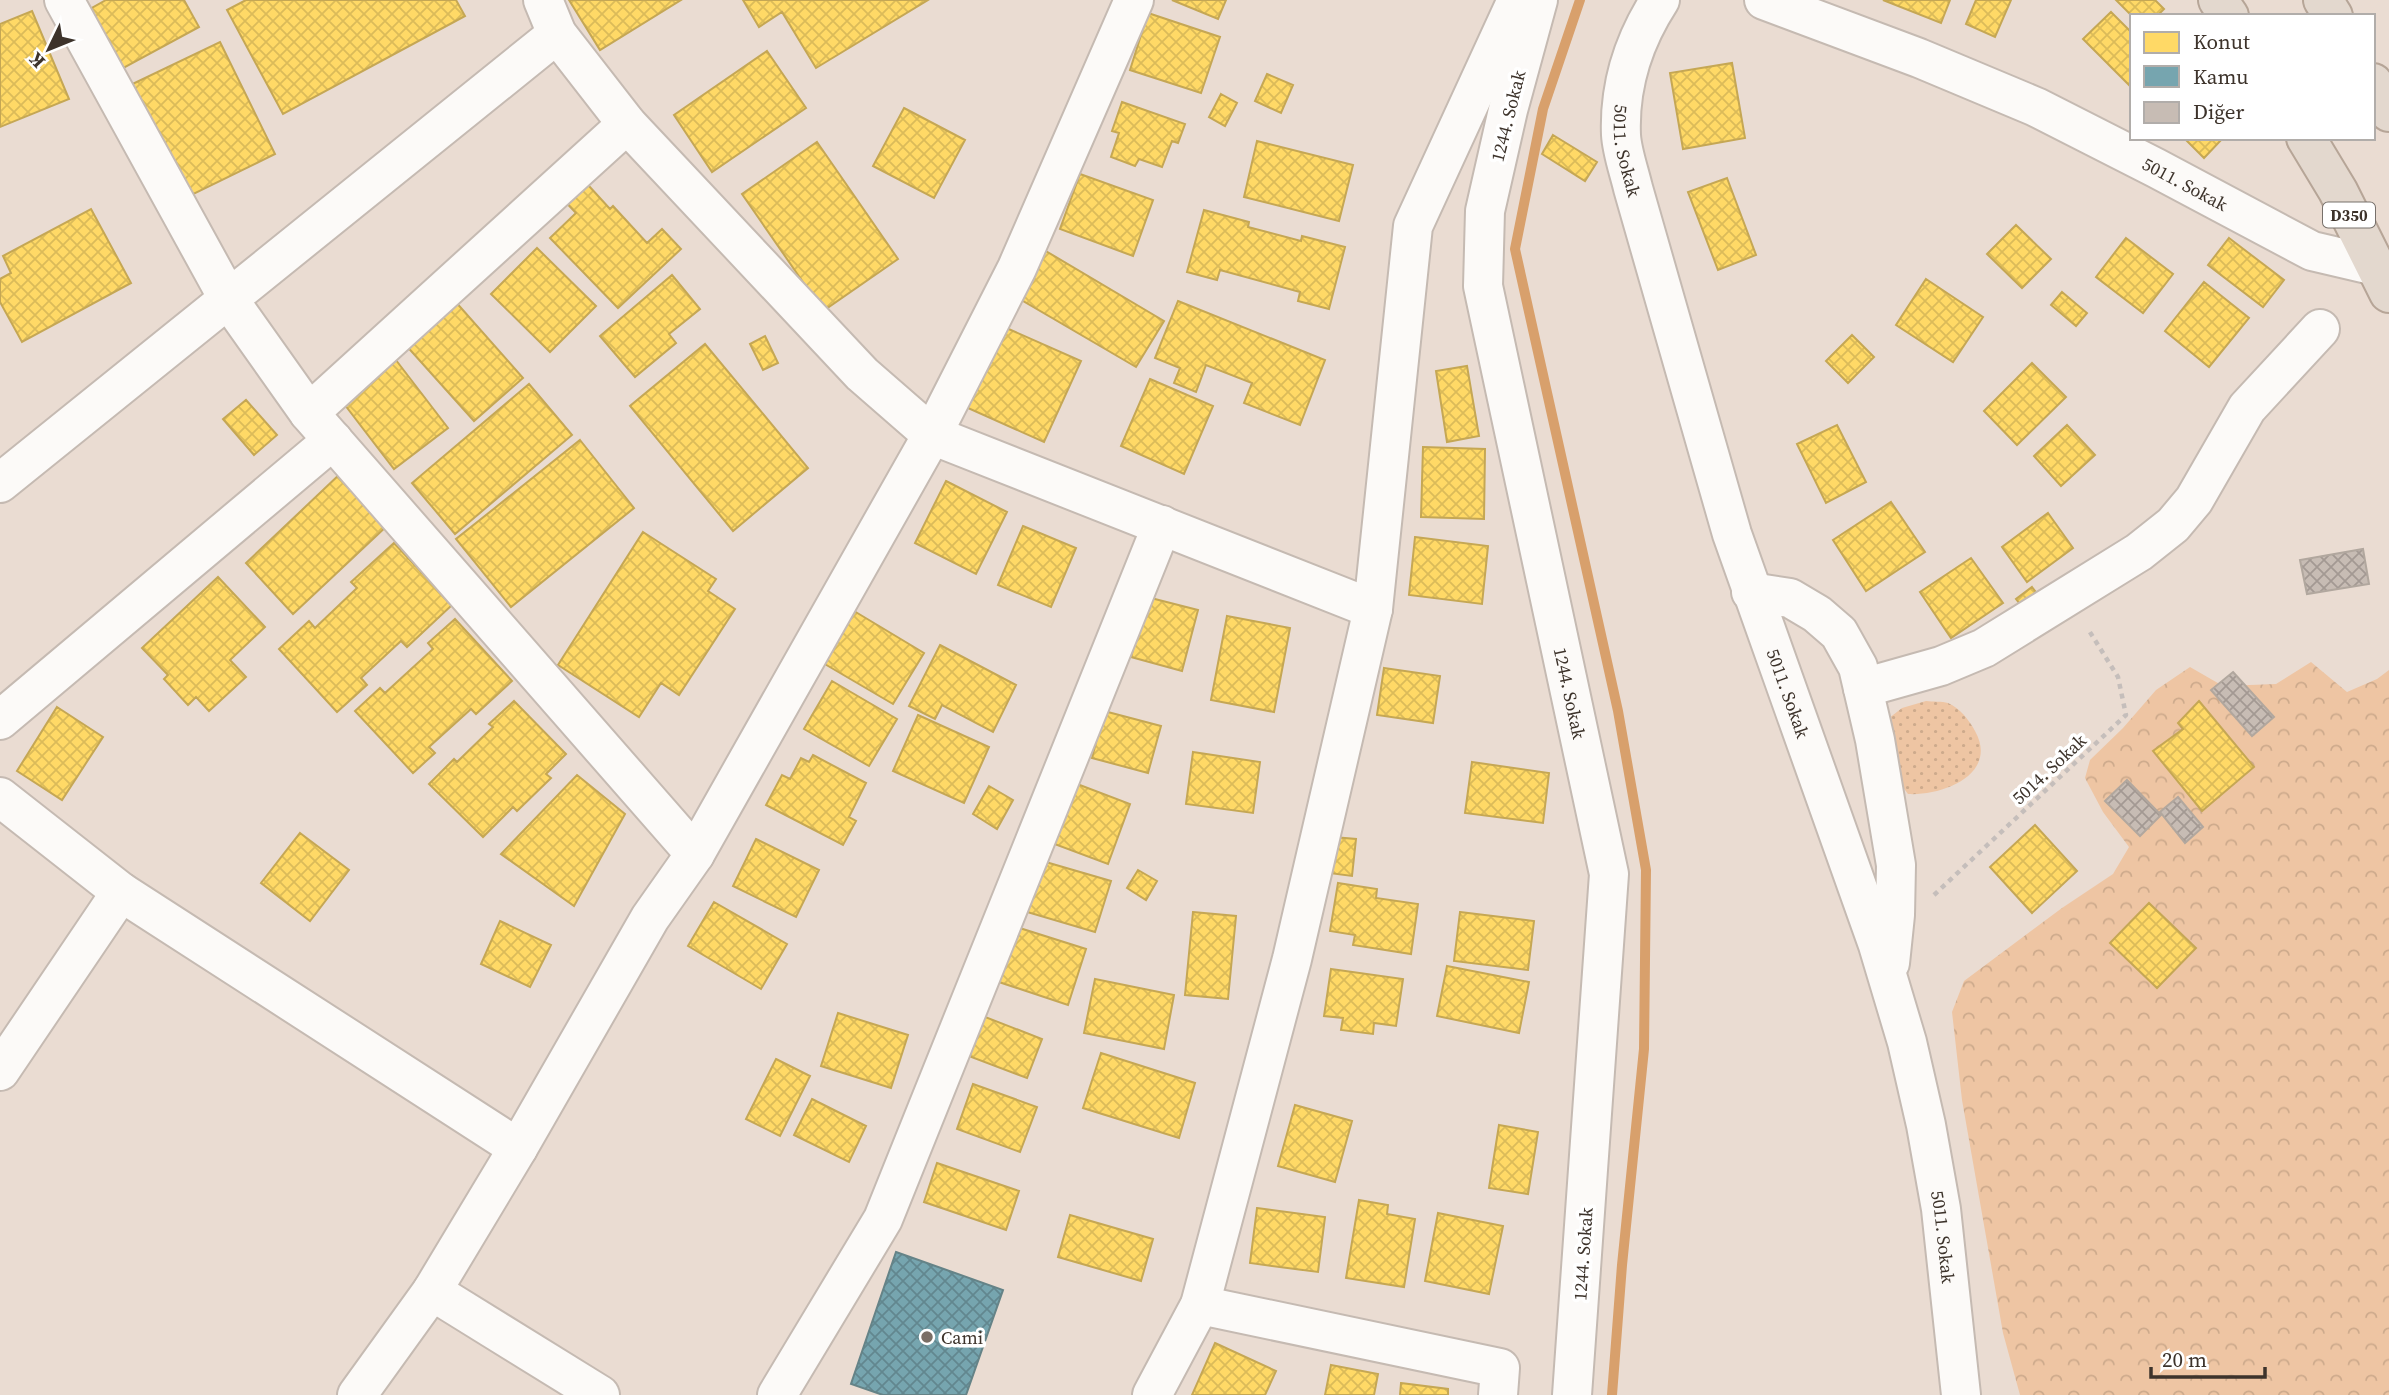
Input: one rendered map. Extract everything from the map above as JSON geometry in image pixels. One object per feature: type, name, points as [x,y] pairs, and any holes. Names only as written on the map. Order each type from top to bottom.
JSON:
[{"type":"highway","points":[[2375,87],[2389,112]]},
{"type":"highway","name":"D350","points":[[2306,140],[2338,191],[2382,280]]},
{"type":"street","points":[[64,0],[229,300],[321,427],[695,854]]},
{"type":"street","points":[[543,0],[558,34],[627,124],[862,373],[932,435],[1373,609]]},
{"type":"street","points":[[1152,1395],[1200,1306],[1292,959],[1373,609],[1413,226],[1517,0]]},
{"type":"street","name":"1244. Sokak","points":[[1538,0],[1508,110],[1485,211],[1483,286],[1609,874],[1573,1395]]},
{"type":"street","name":"5011. Sokak","points":[[1660,0],[1633,51],[1623,96],[1621,137],[1633,188],[1732,534],[1840,835],[1907,1042],[1941,1209],[1961,1395]]},
{"type":"street","name":"5011. Sokak","points":[[1764,0],[1919,58],[2036,107],[2157,168],[2269,230],[2382,280]]},
{"type":"street","points":[[357,1395],[432,1292],[650,918],[695,854],[932,435],[1017,268],[1128,3]]},
{"type":"street","points":[[0,484],[558,34]]},
{"type":"street","points":[[0,720],[321,427],[627,124]]},
{"type":"street","points":[[1863,688],[1941,666],[1984,648],[2139,552],[2173,525],[2194,500],[2247,408],[2320,329]]},
{"type":"street","points":[[776,1395],[883,1219],[1162,525]]},
{"type":"street","points":[[1751,592],[1790,598],[1825,620],[1839,633],[1858,667],[1875,740],[1896,865],[1888,979]]},
{"type":"street","points":[[0,797],[121,892],[518,1148]]},
{"type":"street","points":[[0,1071],[121,892]]},
{"type":"street","points":[[432,1292],[600,1395]]},
{"type":"street","points":[[1200,1306],[1500,1368],[1498,1395]]},
{"type":"path","name":"5014. Sokak","points":[[1893,934],[2126,715],[2118,677],[2067,596]]},
{"type":"green space","points":[[2311,662],[2347,692],[2377,679],[2389,670],[2389,1395],[2020,1395],[2003,1333],[1962,1100],[1952,1012],[1964,981],[2062,908],[2113,874],[2129,847],[2103,812],[2085,778],[2090,760],[2156,690],[2190,667],[2223,686],[2276,684]]},
{"type":"green space","points":[[1926,701],[1948,703],[1964,715],[1975,731],[1980,746],[1980,759],[1974,770],[1951,786],[1922,794],[1908,794],[1890,770],[1884,722],[1902,708]]},
{"type":"building: Konut","points":[[106,0],[184,0],[199,27],[116,72],[83,13]]},
{"type":"building: Konut","points":[[246,0],[456,0],[465,16],[283,114],[227,10]]},
{"type":"building: Konut","points":[[569,0],[681,0],[600,50]]},
{"type":"building: Konut","points":[[743,0],[928,0],[816,68],[782,12],[759,27]]},
{"type":"building: Konut","points":[[1172,0],[1226,0],[1218,19]]},
{"type":"building: Konut","points":[[1883,0],[1950,0],[1941,23]]},
{"type":"building: Konut","points":[[1976,0],[2011,0],[1995,37],[1966,24]]},
{"type":"building: Konut","points":[[2116,0],[2155,0],[2164,9],[2159,14],[2130,14]]},
{"type":"building: Konut","points":[[32,11],[69,99],[0,127],[0,24]]},
{"type":"building: Konut","points":[[2111,12],[2130,31],[2130,86],[2083,39]]},
{"type":"building: Konut","points":[[1148,13],[1220,37],[1201,93],[1130,70]]},
{"type":"building: Konut","points":[[220,42],[275,154],[177,202],[122,89]]},
{"type":"building: Konut","points":[[767,51],[806,108],[712,172],[674,115]]},
{"type":"building: Konut","points":[[1732,63],[1745,138],[1683,149],[1670,73]]},
{"type":"building: Konut","points":[[1267,74],[1293,85],[1281,113],[1255,101]]},
{"type":"building: Konut","points":[[1221,94],[1237,103],[1225,126],[1209,117]]},
{"type":"building: Konut","points":[[1122,102],[1185,124],[1178,143],[1172,141],[1162,167],[1139,159],[1135,166],[1111,157],[1119,133],[1112,131]]},
{"type":"building: Konut","points":[[904,108],[965,140],[934,198],[873,166]]},
{"type":"building: Konut","points":[[1553,135],[1597,162],[1585,181],[1542,154]]},
{"type":"building: Konut","points":[[2186,140],[2221,140],[2204,158]]},
{"type":"building: Konut","points":[[1257,141],[1353,165],[1339,221],[1244,197]]},
{"type":"building: Konut","points":[[817,142],[898,259],[823,311],[742,194]]},
{"type":"building: Konut","points":[[578,174],[610,209],[613,206],[647,243],[662,229],[681,249],[618,308],[550,238],[576,213],[558,194]]},
{"type":"building: Konut","points":[[1080,174],[1153,200],[1133,256],[1060,229]]},
{"type":"building: Konut","points":[[1727,178],[1756,255],[1718,270],[1688,192]]},
{"type":"building: Konut","points":[[91,209],[131,283],[22,342],[0,302],[0,279],[11,273],[3,256]]},
{"type":"building: Konut","points":[[1204,210],[1249,222],[1248,227],[1301,241],[1302,236],[1345,247],[1329,309],[1298,301],[1300,292],[1220,270],[1217,280],[1187,272]]},
{"type":"building: Konut","points":[[2016,225],[2051,259],[2022,288],[1987,254]]},
{"type":"building: Konut","points":[[2126,238],[2173,274],[2143,313],[2096,277]]},
{"type":"building: Konut","points":[[2229,238],[2284,280],[2263,307],[2208,265]]},
{"type":"building: Konut","points":[[1039,247],[1164,321],[1136,367],[1011,294]]},
{"type":"building: Konut","points":[[537,248],[596,306],[550,352],[491,294]]},
{"type":"building: Konut","points":[[672,275],[700,309],[669,334],[676,343],[635,377],[600,336]]},
{"type":"building: Konut","points":[[1926,279],[1983,317],[1953,362],[1896,325]]},
{"type":"building: Konut","points":[[2204,282],[2249,318],[2209,367],[2165,331]]},
{"type":"building: Konut","points":[[2062,292],[2087,313],[2076,326],[2051,305]]},
{"type":"building: Konut","points":[[454,300],[523,378],[474,421],[404,343]]},
{"type":"building: Konut","points":[[1178,301],[1325,360],[1300,425],[1244,403],[1252,383],[1206,365],[1196,392],[1174,383],[1180,368],[1155,358]]},
{"type":"building: Konut","points":[[995,323],[1081,361],[1044,442],[959,404]]},
{"type":"building: Konut","points":[[1852,335],[1874,357],[1848,383],[1826,361]]},
{"type":"building: Konut","points":[[765,336],[778,363],[763,370],[750,344]]},
{"type":"building: Konut","points":[[705,344],[808,468],[733,531],[630,406]]},
{"type":"building: Konut","points":[[389,351],[448,428],[394,469],[335,392]]},
{"type":"building: Konut","points":[[2032,363],[2066,397],[2017,445],[1984,411]]},
{"type":"building: Konut","points":[[1467,366],[1479,436],[1447,442],[1436,371]]},
{"type":"building: Konut","points":[[1150,379],[1213,406],[1184,474],[1121,446]]},
{"type":"building: Konut","points":[[529,384],[572,435],[455,534],[412,483]]},
{"type":"building: Konut","points":[[246,400],[277,435],[254,455],[223,419]]},
{"type":"building: Konut","points":[[1837,425],[1866,482],[1826,503],[1797,444]]},
{"type":"building: Konut","points":[[2067,425],[2095,455],[2061,486],[2034,456]]},
{"type":"building: Konut","points":[[580,440],[634,508],[511,607],[456,539]]},
{"type":"building: Konut","points":[[1423,447],[1485,449],[1484,519],[1421,517]]},
{"type":"building: Konut","points":[[341,473],[389,524],[293,614],[246,563]]},
{"type":"building: Konut","points":[[946,481],[1007,512],[976,574],[915,543]]},
{"type":"building: Konut","points":[[1891,502],[1925,552],[1866,591],[1833,540]]},
{"type":"building: Konut","points":[[2048,513],[2073,548],[2027,582],[2002,547]]},
{"type":"building: Konut","points":[[1023,526],[1076,548],[1051,607],[998,585]]},
{"type":"building: Konut","points":[[643,532],[716,579],[708,591],[735,609],[679,695],[661,683],[639,717],[558,665]]},
{"type":"building: Konut","points":[[1415,537],[1488,546],[1482,604],[1409,595]]},
{"type":"building: Konut","points":[[394,543],[452,605],[407,647],[401,641],[361,678],[367,685],[337,712],[279,649],[309,621],[315,628],[357,588],[351,582]]},
{"type":"building: Konut","points":[[1971,558],[2003,603],[1951,638],[1920,592]]},
{"type":"building: Konut","points":[[218,577],[265,627],[230,660],[246,677],[209,711],[196,697],[188,705],[164,679],[168,675],[142,648]]},
{"type":"building: Konut","points":[[2032,587],[2046,605],[2030,617],[2016,599]]},
{"type":"building: Konut","points":[[1147,597],[1198,610],[1182,671],[1131,657]]},
{"type":"building: Konut","points":[[854,611],[924,653],[893,704],[823,663]]},
{"type":"building: Konut","points":[[1227,616],[1290,628],[1274,712],[1211,700]]},
{"type":"building: Konut","points":[[455,619],[512,681],[476,714],[471,709],[429,747],[435,753],[413,773],[355,711],[380,688],[385,693],[433,649],[428,643]]},
{"type":"building: Konut","points":[[940,645],[1016,685],[993,732],[942,705],[935,719],[909,706]]},
{"type":"building: Konut","points":[[1384,668],[1440,676],[1433,723],[1377,715]]},
{"type":"building: Konut","points":[[832,681],[897,719],[869,766],[804,729]]},
{"type":"building: Konut","points":[[514,701],[566,754],[546,774],[551,778],[517,811],[513,807],[483,837],[429,784],[454,759],[457,762],[493,727],[489,724]]},
{"type":"building: Konut","points":[[2199,701],[2254,767],[2202,811],[2153,751],[2183,729],[2178,723]]},
{"type":"building: Konut","points":[[57,707],[103,737],[62,800],[17,771]]},
{"type":"building: Konut","points":[[1104,711],[1161,726],[1148,773],[1092,758]]},
{"type":"building: Konut","points":[[918,715],[989,747],[964,803],[893,771]]},
{"type":"building: Konut","points":[[1193,752],[1260,762],[1253,813],[1186,804]]},
{"type":"building: Konut","points":[[813,755],[866,783],[849,817],[856,821],[843,845],[766,805],[782,775],[790,779],[801,758],[809,762]]},
{"type":"building: Konut","points":[[1472,762],[1549,773],[1543,823],[1465,813]]},
{"type":"building: Konut","points":[[577,775],[625,814],[574,906],[501,854]]},
{"type":"building: Konut","points":[[1064,779],[1130,804],[1108,864],[1041,839]]},
{"type":"building: Konut","points":[[989,786],[1013,800],[997,829],[973,814]]},
{"type":"building: Konut","points":[[2035,825],[2077,871],[2032,913],[1990,867]]},
{"type":"building: Konut","points":[[300,833],[349,870],[310,921],[261,883]]},
{"type":"building: Konut","points":[[1333,837],[1356,839],[1352,876],[1329,873]]},
{"type":"building: Konut","points":[[756,839],[819,870],[796,917],[733,886]]},
{"type":"building: Konut","points":[[1032,858],[1111,881],[1095,932],[1017,909]]},
{"type":"building: Konut","points":[[1138,870],[1157,881],[1146,900],[1127,888]]},
{"type":"building: Konut","points":[[1338,883],[1377,889],[1376,898],[1418,904],[1411,954],[1353,945],[1355,935],[1330,931]]},
{"type":"building: Konut","points":[[714,902],[787,944],[761,989],[688,946]]},
{"type":"building: Konut","points":[[2149,903],[2196,948],[2157,988],[2110,943]]},
{"type":"building: Konut","points":[[1193,912],[1236,916],[1228,999],[1185,995]]},
{"type":"building: Konut","points":[[1460,912],[1534,921],[1528,970],[1454,961]]},
{"type":"building: Konut","points":[[500,921],[551,945],[530,987],[481,964]]},
{"type":"building: Konut","points":[[1007,924],[1086,949],[1068,1005],[990,979]]},
{"type":"building: Konut","points":[[1447,966],[1529,982],[1519,1033],[1437,1016]]},
{"type":"building: Konut","points":[[1331,969],[1403,979],[1396,1026],[1374,1023],[1373,1034],[1341,1030],[1343,1018],[1324,1016]]},
{"type":"building: Konut","points":[[1095,979],[1174,995],[1164,1049],[1084,1033]]},
{"type":"building: Konut","points":[[838,1013],[908,1035],[891,1088],[821,1066]]},
{"type":"building: Konut","points":[[980,1015],[1042,1039],[1027,1078],[966,1055]]},
{"type":"building: Konut","points":[[1101,1053],[1195,1083],[1179,1138],[1083,1108]]},
{"type":"building: Konut","points":[[776,1059],[810,1076],[780,1136],[746,1119]]},
{"type":"building: Konut","points":[[973,1084],[1037,1107],[1020,1152],[957,1129]]},
{"type":"building: Konut","points":[[812,1099],[866,1126],[849,1162],[794,1135]]},
{"type":"building: Konut","points":[[1295,1105],[1352,1121],[1335,1182],[1278,1166]]},
{"type":"building: Konut","points":[[1499,1125],[1538,1132],[1528,1194],[1489,1188]]},
{"type":"building: Konut","points":[[937,1163],[1019,1191],[1006,1230],[924,1202]]},
{"type":"building: Konut","points":[[1359,1200],[1388,1205],[1387,1214],[1415,1219],[1404,1287],[1346,1278]]},
{"type":"building: Konut","points":[[1257,1208],[1325,1217],[1318,1272],[1250,1263]]},
{"type":"building: Konut","points":[[1438,1213],[1503,1226],[1489,1294],[1425,1281]]},
{"type":"building: Konut","points":[[1070,1215],[1153,1239],[1141,1281],[1058,1257]]},
{"type":"building: Konut","points":[[1215,1343],[1276,1371],[1265,1395],[1192,1395]]},
{"type":"building: Konut","points":[[1331,1365],[1378,1374],[1374,1395],[1325,1395]]},
{"type":"building: Konut","points":[[1401,1383],[1448,1389],[1448,1395],[1400,1395]]},
{"type":"building: Kamu","name":"Cami","points":[[896,1252],[1003,1290],[966,1395],[883,1395],[851,1384]]},
{"type":"building: Diğer","points":[[2363,549],[2369,584],[2307,594],[2300,560]]},
{"type":"building: Diğer","points":[[2233,672],[2274,717],[2252,736],[2211,690]]},
{"type":"building: Diğer","points":[[2127,780],[2161,815],[2140,836],[2105,801]]},
{"type":"building: Diğer","points":[[2178,797],[2203,827],[2185,843],[2160,812]]},
{"type":"waterway","points":[[1580,0],[1543,109],[1515,249],[1618,711],[1646,870],[1644,1049],[1612,1395]]},
{"type":"place","name":"Cami","points":[[927,1337]]}]
